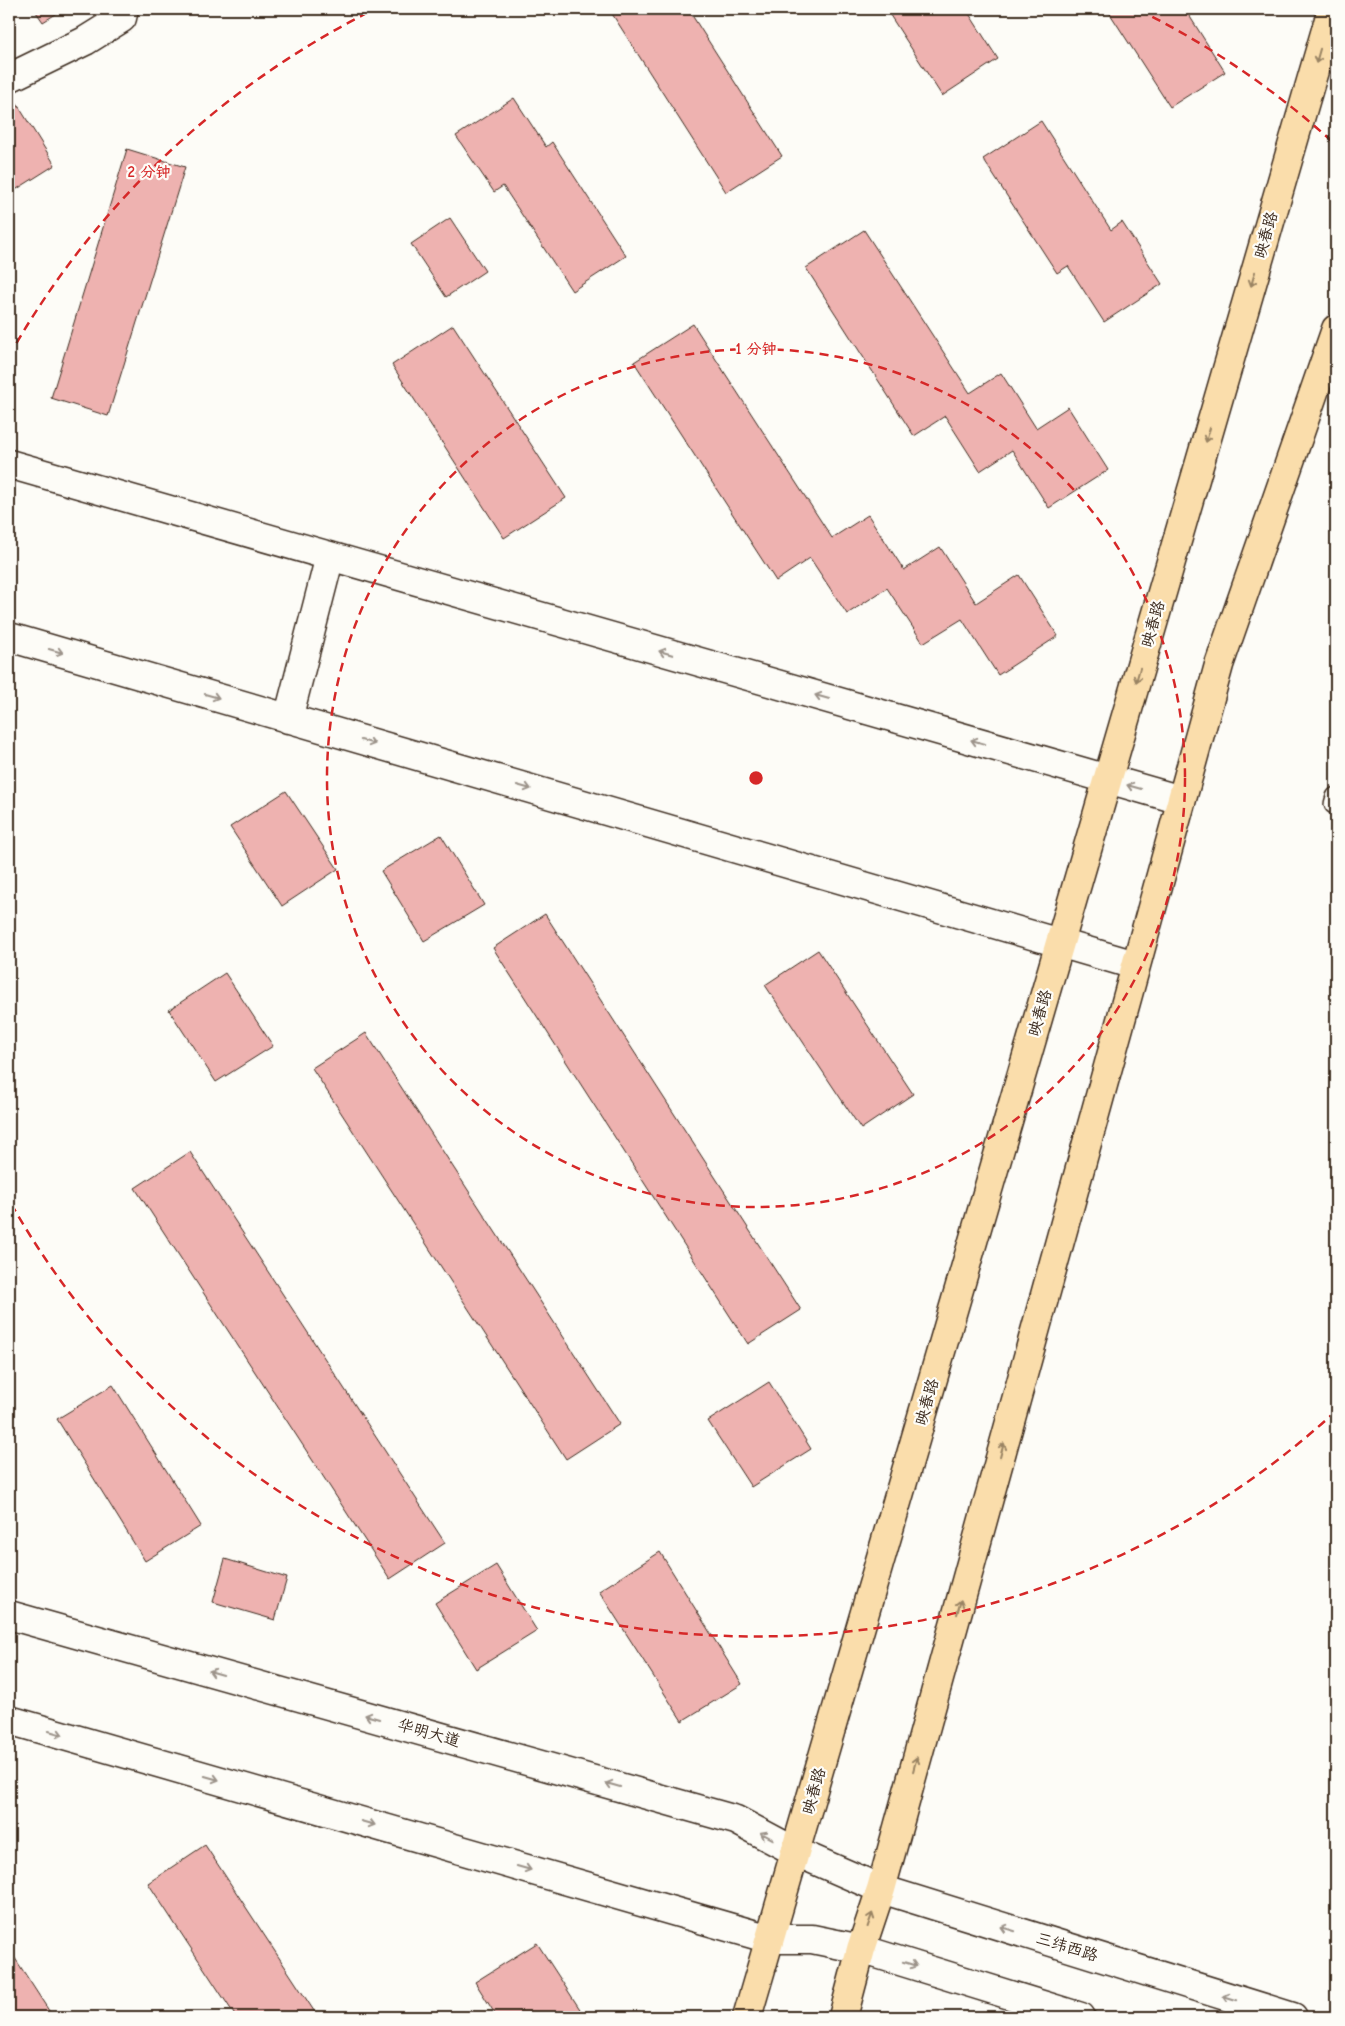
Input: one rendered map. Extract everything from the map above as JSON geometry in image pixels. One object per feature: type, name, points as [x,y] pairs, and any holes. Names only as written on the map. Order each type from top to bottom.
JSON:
[{"type":"main road","name":"映春路","points":[[747,2017],[1332,9]]},
{"type":"main road","points":[[844,2017],[860,1949],[881,1889],[1219,665],[1336,329]]},
{"type":"street","points":[[9,78],[93,36],[122,18],[124,9]]},
{"type":"street","points":[[9,464],[1181,800]]},
{"type":"street","points":[[288,718],[330,556]]},
{"type":"street","points":[[9,637],[1135,965]]},
{"type":"street","name":"华明大道","points":[[9,1614],[736,1820],[796,1852],[843,1871]]},
{"type":"street","points":[[9,1720],[770,1939],[812,1939],[860,1949],[1081,2017]]},
{"type":"street","name":"三纬西路","points":[[843,1871],[881,1889],[1293,2017]]},
{"type":"building","points":[[34,9],[64,9],[43,22]]},
{"type":"building","points":[[609,9],[688,9],[782,156],[726,192]]},
{"type":"building","points":[[886,9],[966,9],[998,59],[942,96]]},
{"type":"building","points":[[1107,9],[1185,9],[1225,72],[1170,107]]},
{"type":"building","points":[[514,98],[546,147],[552,142],[626,256],[572,291],[503,186],[494,192],[456,136]]},
{"type":"building","points":[[14,99],[55,165],[9,194],[9,102]]},
{"type":"building","points":[[1041,121],[1111,230],[1122,222],[1162,284],[1104,322],[1068,266],[1057,273],[983,159]]},
{"type":"building","points":[[127,149],[185,167],[108,416],[51,398]]},
{"type":"building","points":[[450,218],[485,271],[446,297],[411,244]]},
{"type":"building","points":[[864,230],[970,393],[1001,373],[1036,428],[1068,407],[1108,470],[1049,508],[1012,450],[980,471],[945,416],[914,436],[806,268]]},
{"type":"building","points":[[693,324],[832,538],[868,515],[904,570],[940,547],[976,603],[1019,575],[1058,636],[998,675],[962,619],[923,643],[887,588],[847,614],[810,558],[776,581],[634,362]]},
{"type":"building","points":[[453,325],[566,498],[504,538],[392,365]]},
{"type":"building","points":[[286,791],[338,869],[282,906],[230,827]]},
{"type":"building","points":[[441,835],[484,905],[424,941],[381,871]]},
{"type":"building","points":[[545,914],[801,1310],[748,1344],[493,948]]},
{"type":"building","points":[[818,950],[913,1094],[861,1129],[765,985]]},
{"type":"building","points":[[225,973],[273,1046],[216,1082],[169,1010]]},
{"type":"building","points":[[366,1033],[620,1424],[566,1459],[312,1068]]},
{"type":"building","points":[[190,1152],[445,1543],[390,1579],[135,1188]]},
{"type":"building","points":[[769,1382],[811,1449],[751,1487],[708,1421]]},
{"type":"building","points":[[113,1385],[201,1526],[145,1561],[57,1419]]},
{"type":"building","points":[[660,1552],[742,1684],[682,1721],[599,1591]]},
{"type":"building","points":[[225,1559],[287,1578],[275,1620],[213,1602]]},
{"type":"building","points":[[496,1565],[537,1631],[476,1669],[435,1603]]},
{"type":"building","points":[[205,1845],[318,2017],[236,2017],[148,1883]]},
{"type":"building","points":[[537,1943],[585,2017],[497,2017],[475,1982]]},
{"type":"building","points":[[9,1949],[53,2017],[9,2017]]}]
